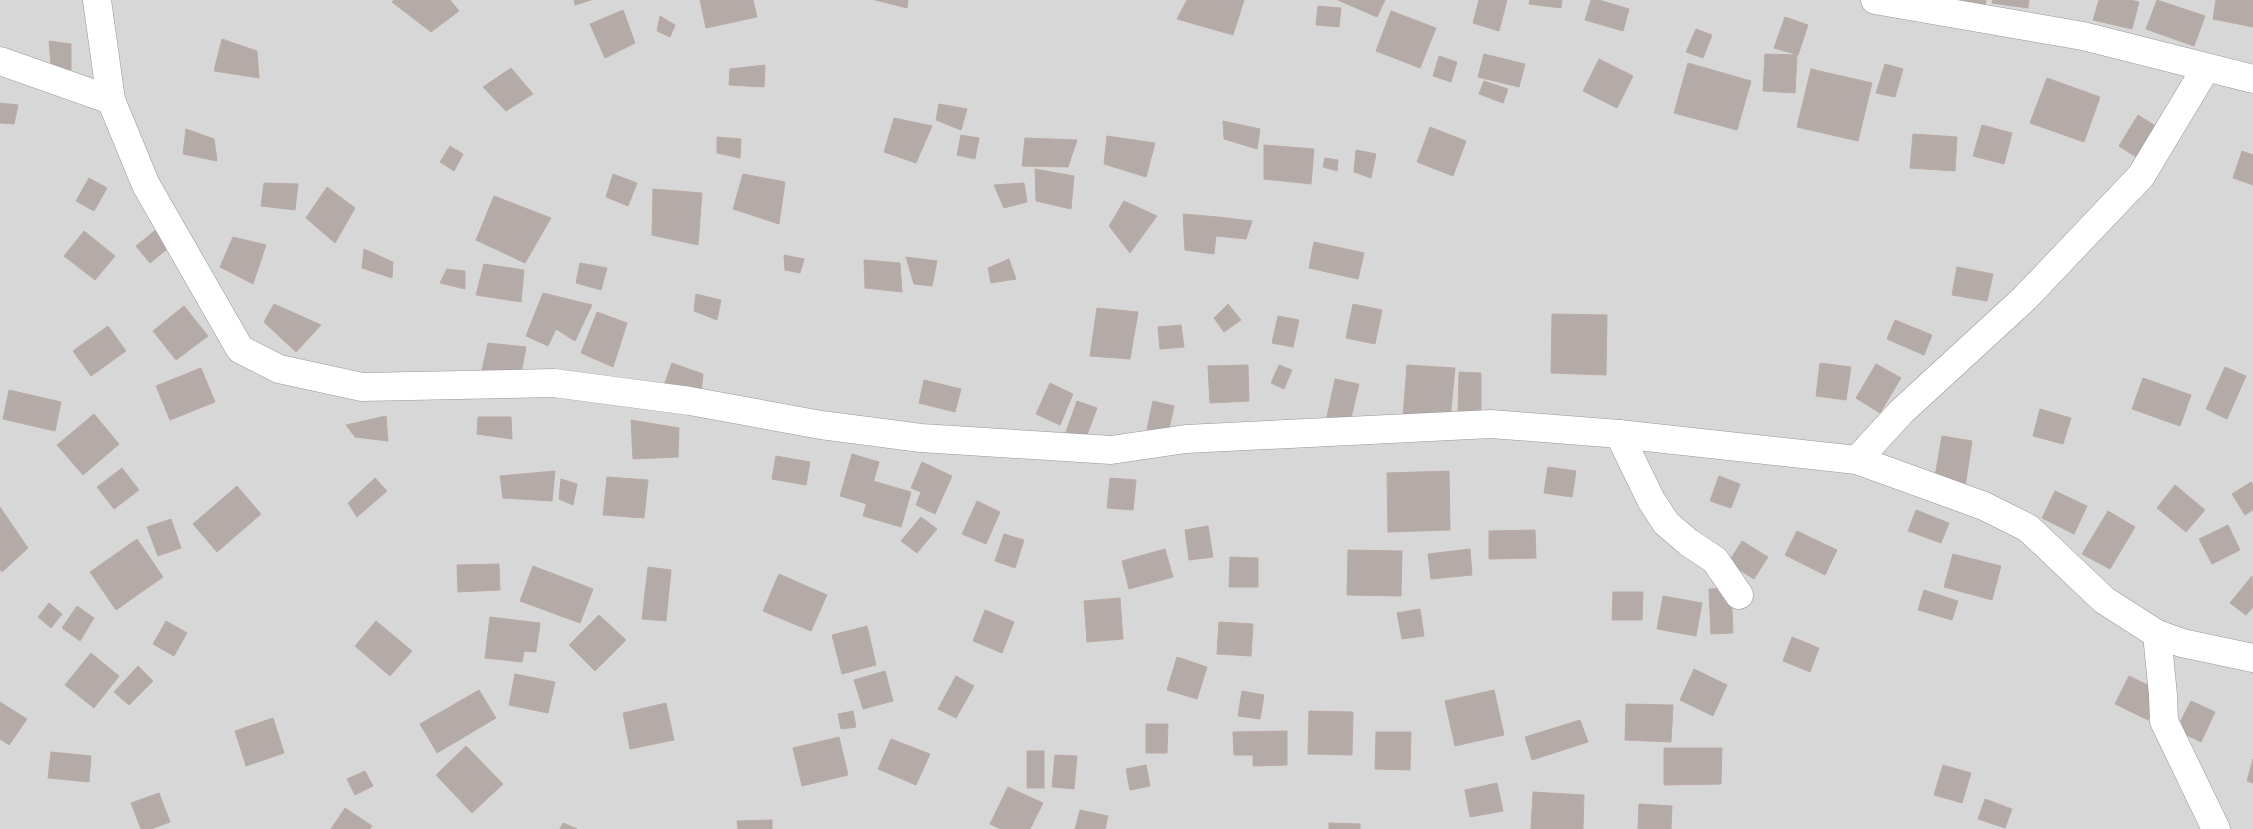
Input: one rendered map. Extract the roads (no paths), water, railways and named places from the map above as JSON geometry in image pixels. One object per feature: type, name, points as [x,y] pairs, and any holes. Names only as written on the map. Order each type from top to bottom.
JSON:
[{"type":"street","points":[[97,0],[111,100],[146,185],[240,349],[279,369],[362,387],[554,383],[690,401],[821,425],[921,438],[1112,450],[1186,439],[1490,424],[1618,434],[1857,460],[1984,506],[2028,528],[2104,600],[2158,634],[2182,643],[2253,658]]},
{"type":"street","points":[[1874,0],[2083,36],[2253,79]]},
{"type":"street","points":[[0,62],[111,100]]},
{"type":"street","points":[[1857,460],[1901,412],[2025,298],[2141,176],[2206,68]]},
{"type":"street","points":[[1618,434],[1651,500],[1666,523],[1688,542],[1715,560],[1739,595]]},
{"type":"street","points":[[2158,634],[2164,721],[2216,829]]}]
